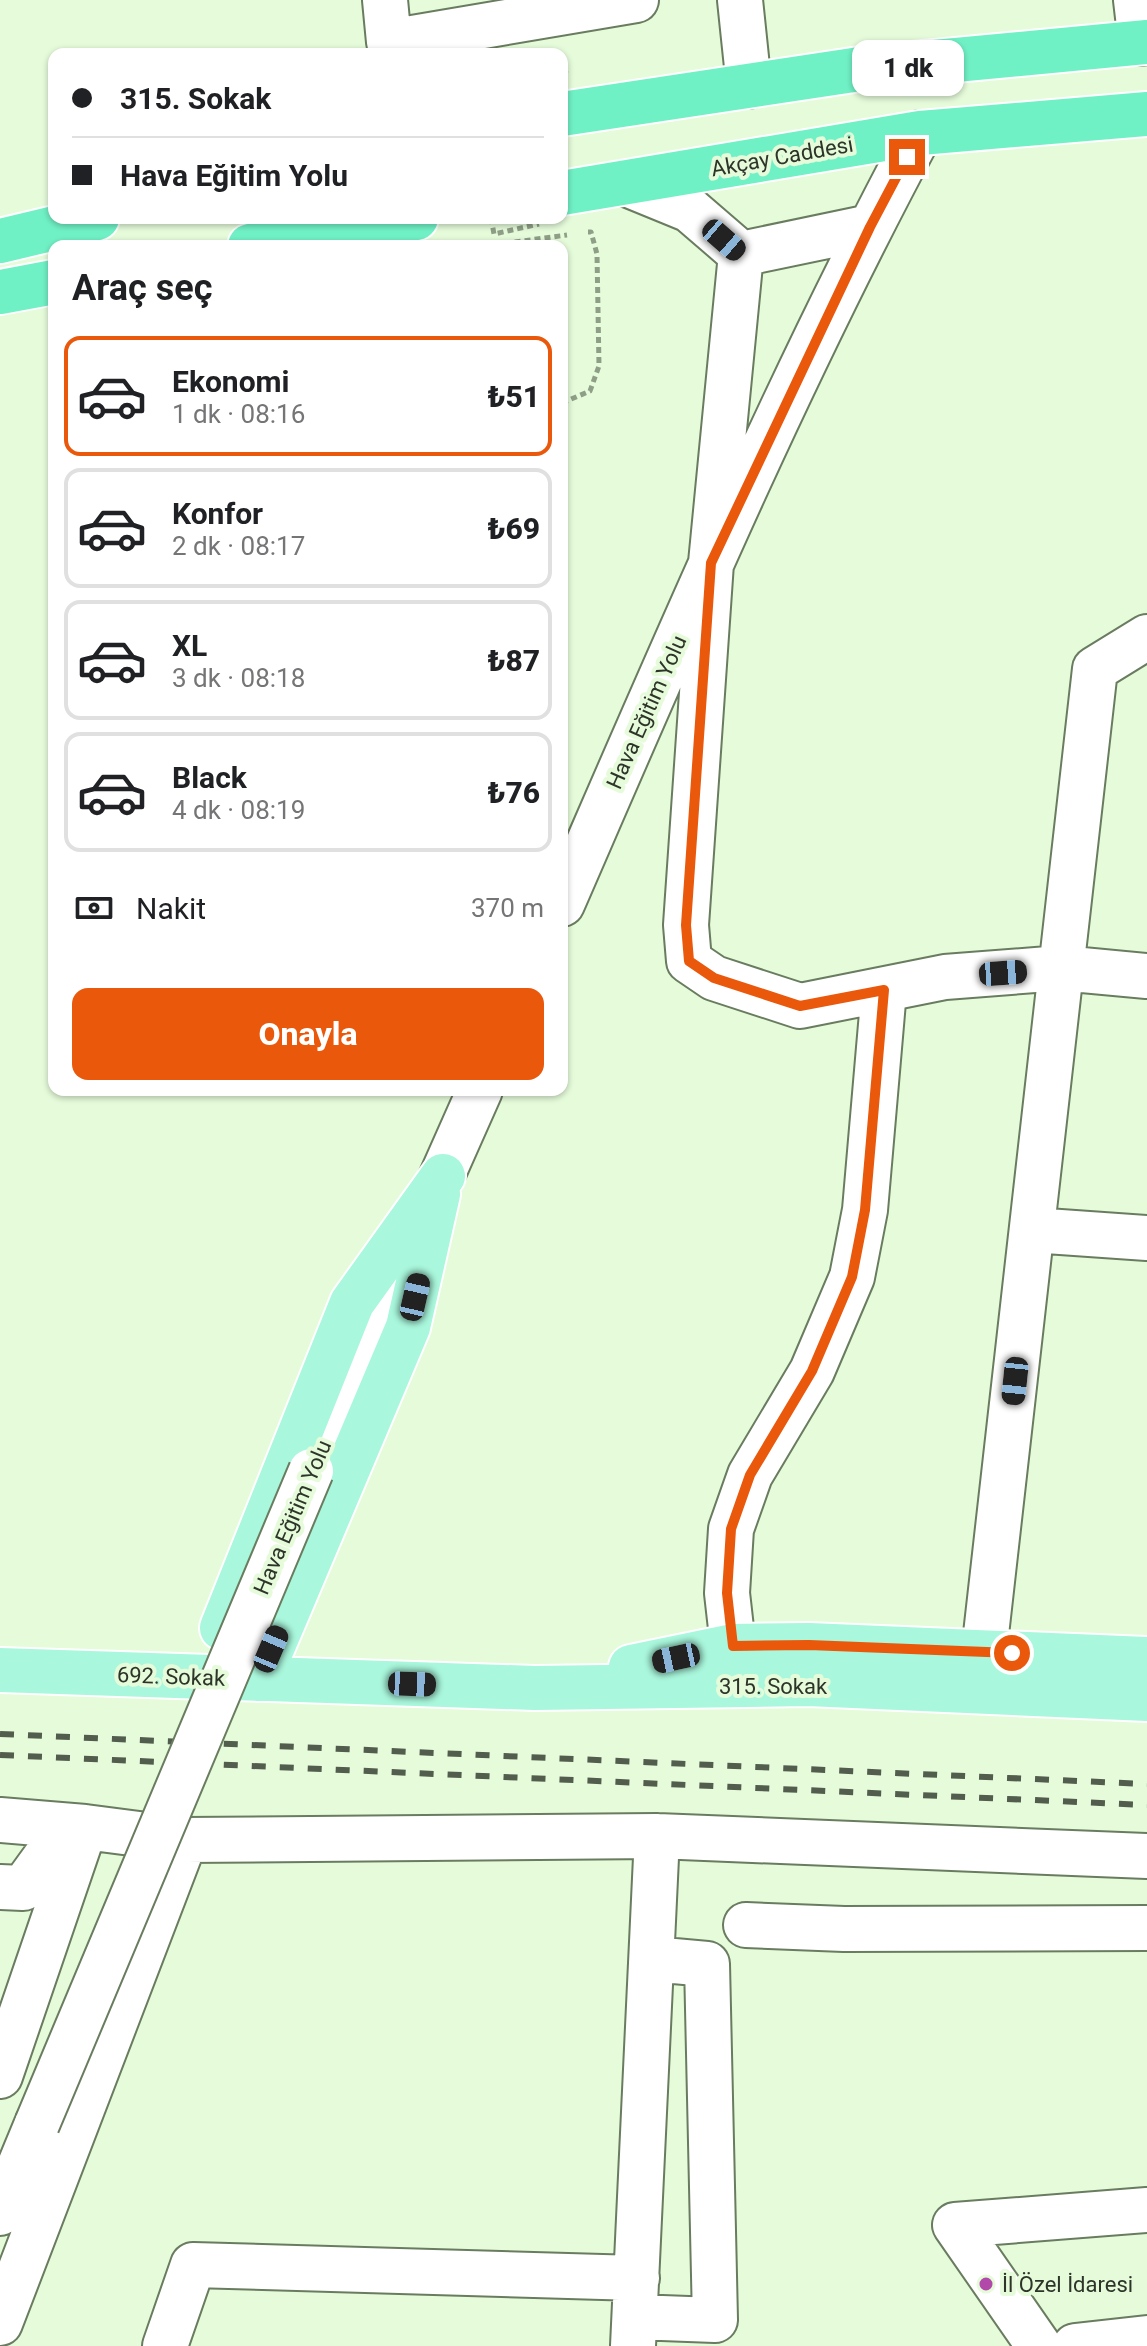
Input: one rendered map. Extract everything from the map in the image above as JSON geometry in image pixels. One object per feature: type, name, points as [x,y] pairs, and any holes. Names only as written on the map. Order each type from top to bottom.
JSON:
[{"type":"highway","points":[[568,113],[860,69],[1144,43]]},
{"type":"highway","name":"Akçay Caddesi","points":[[568,203],[624,183],[920,133],[1147,114]]},
{"type":"highway","points":[[0,241],[72,224]]},
{"type":"highway","points":[[286,240],[380,224]]},
{"type":"highway","points":[[0,292],[48,283]]},
{"type":"main road","points":[[203,1677],[352,1303],[443,1176]]},
{"type":"main road","points":[[259,1679],[408,1327],[443,1176]]},
{"type":"main road","name":"315. Sokak","points":[[535,1688],[733,1646],[809,1645],[1147,1659]]},
{"type":"main road","name":"692. Sokak","points":[[0,1670],[535,1688]]},
{"type":"main road","name":"315. Sokak","points":[[535,1688],[808,1684],[1147,1699]]},
{"type":"street","points":[[385,0],[389,42],[636,0]]},
{"type":"street","points":[[740,0],[749,86]]},
{"type":"street","points":[[1136,0],[1144,43]]},
{"type":"street","name":"Hava Eğitim Yolu","points":[[568,890],[711,563],[870,227],[920,133]]},
{"type":"street","points":[[624,183],[690,210],[741,254]]},
{"type":"street","points":[[741,254],[870,227]]},
{"type":"street","points":[[741,254],[711,563],[686,925],[689,961],[714,978],[800,1006],[945,977],[1061,968],[1147,976]]},
{"type":"street","points":[[1095,669],[1147,637]]},
{"type":"street","points":[[1095,669],[1147,668]]},
{"type":"street","points":[[984,1652],[1095,669]]},
{"type":"street","points":[[733,1646],[727,1593],[731,1529],[750,1475],[812,1371],[852,1277],[865,1210],[884,990]]},
{"type":"street","name":"Hava Eğitim Yolu","points":[[0,2213],[311,1471],[477,1096]]},
{"type":"street","points":[[1032,1230],[1147,1238]]},
{"type":"street","points":[[0,1820],[185,1840],[657,1836],[1147,1856]]},
{"type":"street","points":[[0,1887],[23,1888],[77,1826]]},
{"type":"street","points":[[0,2076],[77,1826]]},
{"type":"street","points":[[635,2313],[657,1836]]},
{"type":"street","points":[[0,2323],[185,1840]]},
{"type":"street","points":[[746,1925],[844,1929],[1147,1928]]},
{"type":"street","points":[[165,2346],[193,2265],[715,2320],[707,1964],[652,1959]]},
{"type":"street","points":[[1039,2346],[955,2225],[1147,2210]]},
{"type":"street","points":[[1075,2346],[1147,2338]]},
{"type":"path","points":[[492,224],[494,234],[517,224]]},
{"type":"path","points":[[530,240],[591,232],[597,254],[599,366],[590,391],[568,400]]},
{"type":"railway","points":[[0,1734],[1147,1784]]},
{"type":"railway","points":[[0,1755],[1147,1805]]},
{"type":"place","name":"İl Özel İdaresi","points":[[986,2284]]},
{"type":"route","points":[[907,157],[870,227],[711,563],[686,925],[689,961],[714,978],[800,1006],[884,990],[865,1210],[852,1277],[812,1371],[750,1475],[731,1529],[727,1593],[733,1646],[809,1645],[1012,1653]]}]
